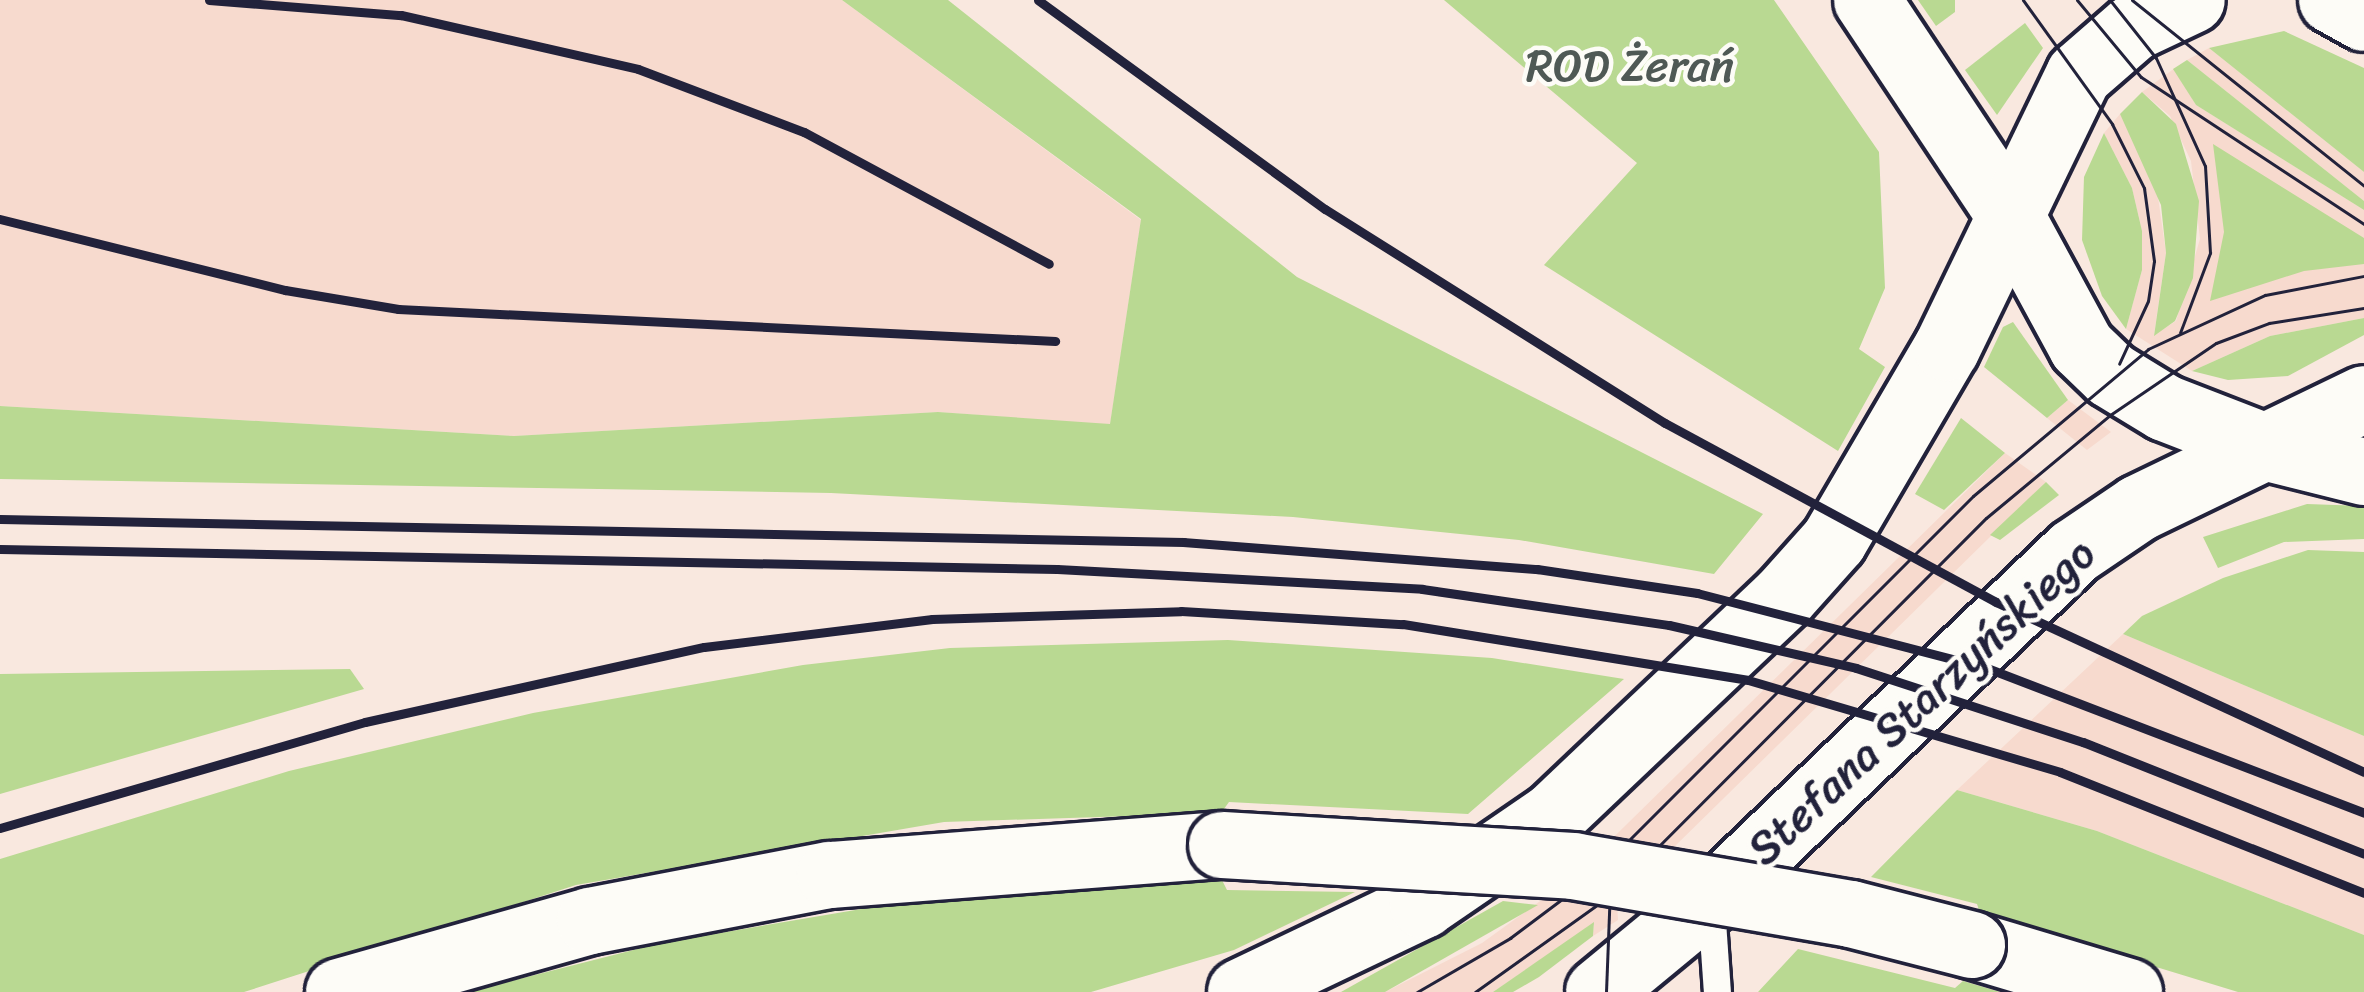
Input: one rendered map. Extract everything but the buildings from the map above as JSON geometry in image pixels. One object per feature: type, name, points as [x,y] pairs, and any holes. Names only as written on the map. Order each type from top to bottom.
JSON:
[{"type":"main road","points":[[1867,0],[2012,218],[2063,317],[2111,375],[2165,408],[2268,448],[2364,472]]},
{"type":"main road","points":[[1241,992],[1423,904],[1553,815],[1784,597],[1834,541],[2012,218],[2079,75],[2133,28],[2192,0]]},
{"type":"main road","points":[[2332,0],[2364,18]]},
{"type":"main road","name":"Stefana Starzyńskiego","points":[[1599,992],[1712,899],[2044,576],[2139,508],[2364,399]]},
{"type":"main road","points":[[339,992],[590,921],[830,875],[1222,845],[1573,866],[1850,914],[2129,992]]},
{"type":"lane","points":[[1712,899],[1718,992]]},
{"type":"shaded area","points":[[0,0],[842,0],[1141,220],[1110,425],[938,412],[514,436],[0,406]]},
{"type":"shaded area","points":[[2209,48],[2364,172],[2364,201],[2187,60]]},
{"type":"shaded area","points":[[2175,68],[2196,105],[2364,210],[2364,318],[2270,336],[2192,371],[2126,329],[2142,270],[2142,231],[2132,188],[2104,133],[2120,114],[2156,183],[2166,253],[2154,335],[2176,321],[2200,239],[2191,161],[2170,116],[2142,92]]},
{"type":"shaded area","points":[[2068,400],[2111,432],[2087,450],[2047,418]]},
{"type":"shaded area","points":[[2005,453],[2046,482],[1617,903],[1618,920],[1593,936],[1594,924],[1493,992],[1385,992],[1482,943],[1572,878]]},
{"type":"shaded area","points":[[2123,634],[2364,736],[2364,935],[2097,831],[1957,790]]},
{"type":"green space","points":[[842,0],[948,0],[1297,277],[1763,514],[1714,574],[1519,540],[1293,517],[831,493],[0,479],[0,406],[514,436],[938,412],[1110,424],[1141,219]]},
{"type":"green space","name":"ROD Żerań","points":[[1444,0],[1774,0],[1879,152],[1885,288],[1859,349],[1885,367],[1838,451],[1544,265],[1637,163]]},
{"type":"green space","points":[[1918,0],[1955,0],[1955,12],[1936,26]]},
{"type":"green space","points":[[2025,23],[2043,48],[1997,115],[1965,70]]},
{"type":"green space","points":[[2284,31],[2364,68],[2364,172],[2209,48]]},
{"type":"green space","points":[[2187,60],[2364,201],[2364,210],[2196,105],[2173,69]]},
{"type":"green space","points":[[2142,92],[2176,124],[2199,201],[2193,278],[2175,321],[2154,336],[2166,253],[2161,205],[2120,114]]},
{"type":"green space","points":[[2104,133],[2132,188],[2142,231],[2142,270],[2126,329],[2102,296],[2082,240],[2084,177]]},
{"type":"green space","points":[[2213,144],[2364,238],[2364,264],[2304,271],[2210,301],[2224,232]]},
{"type":"green space","points":[[2364,318],[2364,335],[2288,376],[2228,380],[2192,371],[2270,336]]},
{"type":"green space","points":[[2013,322],[2068,400],[2047,418],[1984,367],[2003,327]]},
{"type":"green space","points":[[1961,418],[2005,453],[1944,510],[1915,494]]},
{"type":"green space","points":[[2046,482],[2059,495],[2000,540],[1990,535]]},
{"type":"green space","points":[[2307,504],[2364,506],[2364,539],[2284,542],[2218,568],[2203,537]]},
{"type":"green space","points":[[2308,550],[2364,552],[2364,736],[2123,634],[2142,616],[2223,578]]},
{"type":"green space","points":[[1228,640],[1492,658],[1624,679],[1468,814],[1229,802],[1221,813],[944,822],[576,885],[244,992],[0,992],[0,859],[289,771],[533,713],[803,665],[950,648]]},
{"type":"green space","points":[[350,669],[364,689],[0,794],[0,674]]},
{"type":"green space","points":[[1957,790],[2097,831],[2364,935],[2364,992],[2238,992],[1980,913],[1977,904],[1871,877]]},
{"type":"green space","points":[[1222,880],[1227,890],[1355,892],[1234,950],[1091,992],[467,992],[661,943],[885,905]]},
{"type":"green space","points":[[1503,901],[1538,905],[1385,992],[1341,992]]},
{"type":"green space","points":[[1594,922],[1593,936],[1539,977],[1513,992],[1493,992]]},
{"type":"green space","points":[[1798,949],[1955,988],[1963,981],[2000,992],[1758,992]]},
{"type":"tram line","points":[[2023,0],[2112,124],[2144,188],[2154,261],[2148,301],[2119,364]]},
{"type":"tram line","points":[[2077,0],[2141,77],[2364,224]]},
{"type":"tram line","points":[[2110,0],[2156,58],[2205,166],[2210,253],[2180,333]]},
{"type":"tram line","points":[[2132,0],[2364,186]]},
{"type":"tram line","points":[[1417,992],[1510,938],[1594,875],[1973,496],[2148,349],[2265,295],[2364,276]]},
{"type":"tram line","points":[[1475,992],[1608,897],[1986,518],[2110,415],[2216,343],[2269,323],[2364,308]]},
{"type":"tram line","points":[[1606,992],[1610,890]]},
{"type":"railway","points":[[209,0],[401,15],[638,69],[804,132],[1049,264]]},
{"type":"railway","points":[[1038,0],[1325,209],[1665,423],[1996,602],[2364,772]]},
{"type":"railway","points":[[0,219],[285,290],[398,309],[1055,341]]},
{"type":"railway","points":[[0,519],[1184,542],[1537,569],[1697,593],[1987,668],[2364,813]]},
{"type":"railway","points":[[0,549],[1057,569],[1422,589],[1669,625],[1856,668],[2083,742],[2364,854]]},
{"type":"railway","points":[[0,828],[365,722],[704,647],[932,619],[1181,611],[1403,624],[1748,680],[2060,772],[2364,893]]}]
